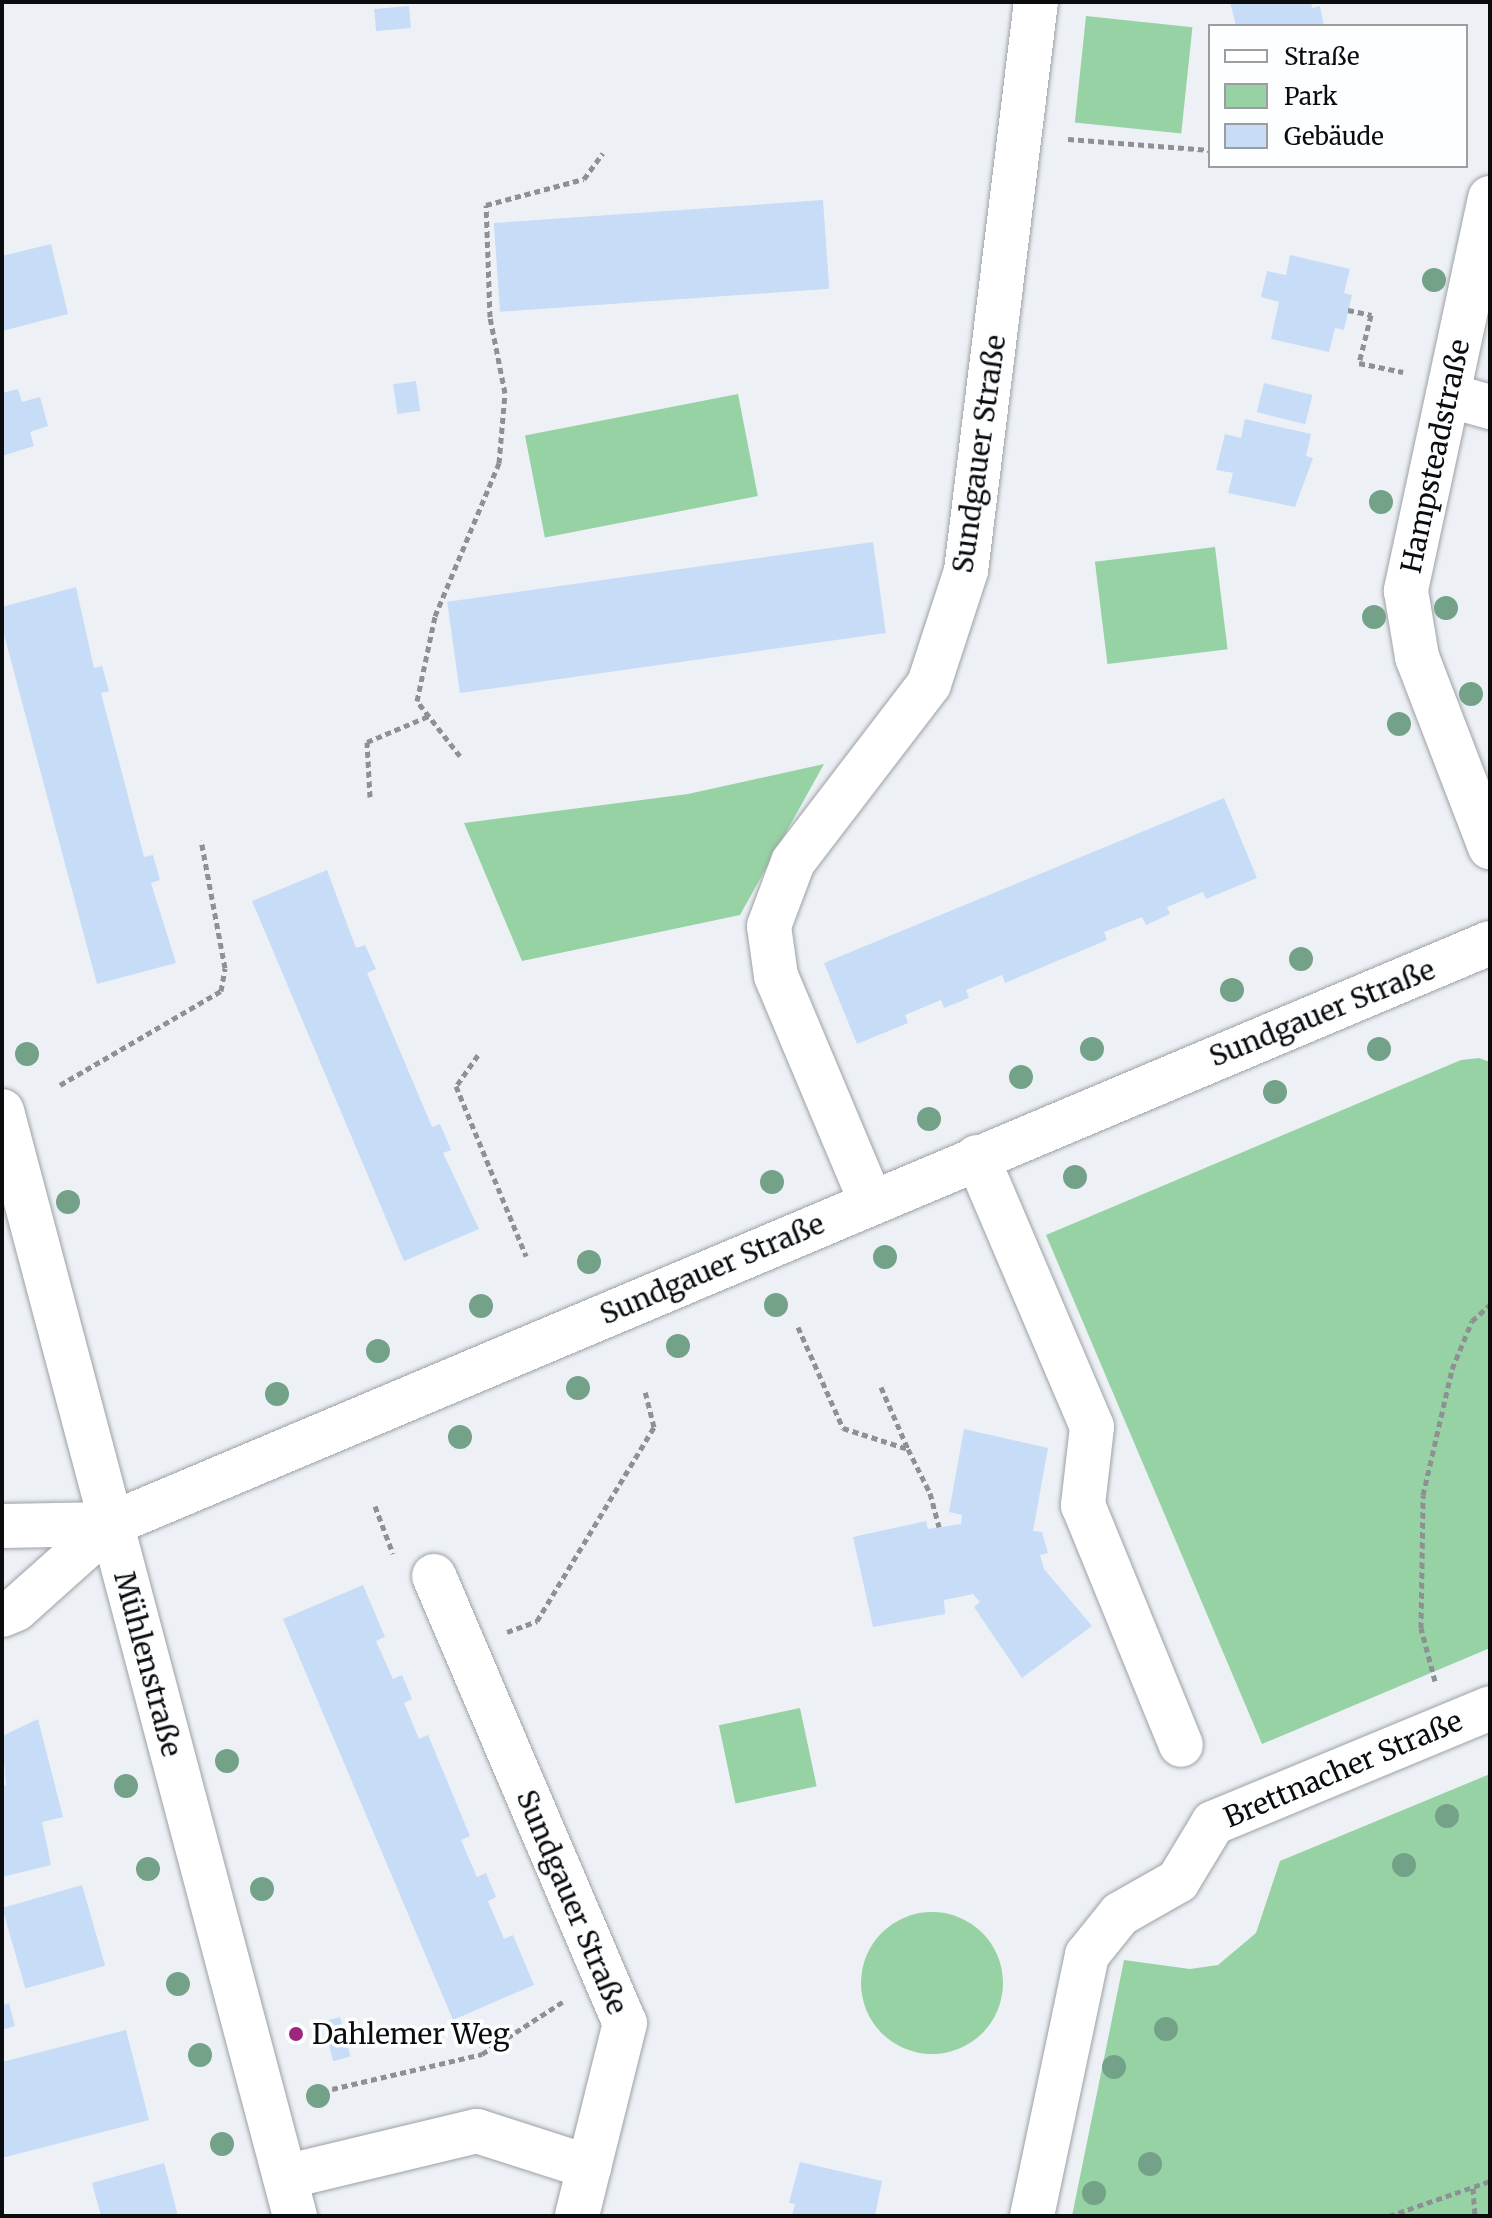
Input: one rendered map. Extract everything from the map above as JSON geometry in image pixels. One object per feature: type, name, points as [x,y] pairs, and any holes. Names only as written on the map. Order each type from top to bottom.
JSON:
[{"type":"street","name":"Sundgauer Straße","points":[[871,1202],[776,976],[769,926],[793,862],[929,684],[966,571],[1014,152],[1036,2]]},
{"type":"street","name":"Hampsteadstraße","points":[[1490,198],[1406,591],[1417,657],[1490,847]]},
{"type":"street","points":[[1448,395],[1490,407]]},
{"type":"street","name":"Sundgauer Straße","points":[[2,1615],[16,1609],[111,1524],[1490,943]]},
{"type":"street","name":"Mühlenstraße","points":[[2,1111],[290,2197]]},
{"type":"street","points":[[977,1157],[1092,1427],[1083,1505],[1181,1745]]},
{"type":"street","name":"Sundgauer Straße","points":[[2,1526],[111,1524]]},
{"type":"street","name":"Sundgauer Straße","points":[[414,1567],[465,1648],[625,2023],[589,2167]]},
{"type":"street","name":"Brettnacher Straße","points":[[1032,2216],[1087,1955],[1120,1914],[1178,1881],[1213,1823],[1490,1708]]},
{"type":"street","points":[[290,2197],[477,2131],[589,2167],[577,2216]]},
{"type":"path","points":[[1014,152],[1068,139],[1208,150]]},
{"type":"path","points":[[460,756],[417,701],[435,616],[499,463],[505,393],[490,317],[486,205],[584,179],[603,153]]},
{"type":"path","points":[[1348,310],[1371,315],[1359,363],[1403,372]]},
{"type":"path","points":[[370,797],[367,742],[429,716]]},
{"type":"path","points":[[60,1085],[221,991],[225,968],[201,840]]},
{"type":"path","points":[[478,1055],[456,1086],[526,1256]]},
{"type":"path","points":[[1435,1681],[1421,1628],[1423,1495],[1452,1369],[1472,1321],[1490,1305]]},
{"type":"path","points":[[798,1327],[843,1428],[908,1449]]},
{"type":"path","points":[[881,1387],[930,1493],[939,1527]]},
{"type":"path","points":[[465,1648],[537,1621],[654,1427],[645,1392]]},
{"type":"path","points":[[375,1506],[414,1567]]},
{"type":"path","points":[[332,2089],[482,2054],[571,1996]]},
{"type":"path","points":[[1389,2216],[1490,2181]]},
{"type":"path","points":[[1473,2188],[1475,2216]]},
{"type":"green space","points":[[1086,16],[1192,27],[1181,134],[1075,122]]},
{"type":"green space","points":[[738,394],[758,496],[545,537],[525,435]]},
{"type":"green space","points":[[1215,547],[1228,649],[1107,664],[1095,562]]},
{"type":"green space","points":[[824,764],[740,915],[522,961],[464,823],[688,794]]},
{"type":"green space","points":[[1479,1058],[1490,1062],[1490,1648],[1262,1744],[1046,1235],[1461,1060]]},
{"type":"green space","points":[[800,1708],[817,1786],[735,1804],[719,1725]]},
{"type":"green space","points":[[1490,1774],[1490,2216],[1072,2216],[1124,1960],[1190,1969],[1218,1965],[1256,1933],[1280,1861]]},
{"type":"green space","points":[[932,1912],[959,1918],[982,1933],[997,1956],[1003,1983],[997,2010],[982,2033],[959,2048],[932,2054],[905,2048],[882,2033],[867,2010],[861,1983],[867,1956],[882,1933],[905,1918]]},
{"type":"building","points":[[1230,2],[1311,2],[1312,8],[1320,6],[1324,24],[1236,24]]},
{"type":"building","points":[[409,6],[411,28],[376,31],[374,9]]},
{"type":"building","points":[[823,200],[829,289],[500,312],[494,223]]},
{"type":"building","points":[[51,244],[68,314],[2,331],[2,256]]},
{"type":"building","points":[[1290,255],[1350,269],[1344,293],[1352,295],[1344,330],[1335,328],[1329,352],[1271,339],[1279,302],[1261,297],[1267,271],[1286,275]]},
{"type":"building","points":[[416,381],[420,411],[397,414],[393,384]]},
{"type":"building","points":[[1264,383],[1313,395],[1305,424],[1257,412]]},
{"type":"building","points":[[18,389],[22,402],[40,397],[48,426],[30,432],[34,446],[2,456],[2,393]]},
{"type":"building","points":[[1245,419],[1311,434],[1306,456],[1313,458],[1295,507],[1228,493],[1233,473],[1216,470],[1225,434],[1241,438]]},
{"type":"building","points":[[873,542],[886,633],[460,693],[447,602]]},
{"type":"building","points":[[76,587],[94,668],[102,666],[109,691],[101,693],[144,857],[153,855],[160,880],[151,883],[176,963],[97,984],[2,627],[2,607]]},
{"type":"building","points":[[1224,798],[1257,878],[1206,899],[1203,892],[1167,907],[1170,914],[1146,925],[1142,917],[1104,932],[1107,940],[1005,983],[1002,975],[966,990],[969,998],[944,1008],[941,1000],[905,1015],[908,1023],[857,1044],[824,963]]},
{"type":"building","points":[[327,870],[356,948],[365,945],[376,969],[367,973],[432,1127],[440,1124],[451,1150],[443,1153],[479,1229],[404,1261],[252,901]]},
{"type":"building","points":[[964,1429],[1048,1448],[1033,1531],[1042,1532],[1048,1553],[1040,1555],[1044,1569],[1092,1626],[1022,1678],[974,1607],[980,1602],[973,1594],[944,1600],[945,1614],[873,1627],[853,1537],[926,1521],[928,1529],[961,1524],[962,1515],[949,1512]]},
{"type":"building","points":[[363,1585],[385,1637],[376,1641],[393,1679],[402,1675],[412,1699],[404,1703],[419,1739],[428,1735],[470,1836],[461,1840],[477,1877],[486,1873],[496,1897],[488,1901],[504,1939],[513,1935],[534,1985],[453,2020],[283,1619]]},
{"type":"building","points":[[38,1719],[63,1817],[42,1822],[51,1865],[2,1877],[2,1786],[6,1785],[2,1736]]},
{"type":"building","points":[[82,1885],[105,1966],[25,1989],[2,1908]]},
{"type":"building","points":[[9,2003],[15,2026],[2,2030],[2,2005]]},
{"type":"building","points":[[340,2017],[351,2057],[333,2061],[323,2022]]},
{"type":"building","points":[[126,2030],[149,2120],[2,2158],[2,2062]]},
{"type":"building","points":[[800,2162],[882,2181],[875,2216],[792,2216],[795,2204],[789,2203]]},
{"type":"building","points":[[164,2163],[178,2216],[101,2216],[92,2183]]},
{"type":"place","name":"Dahlemer Weg","points":[[296,2034]]}]
